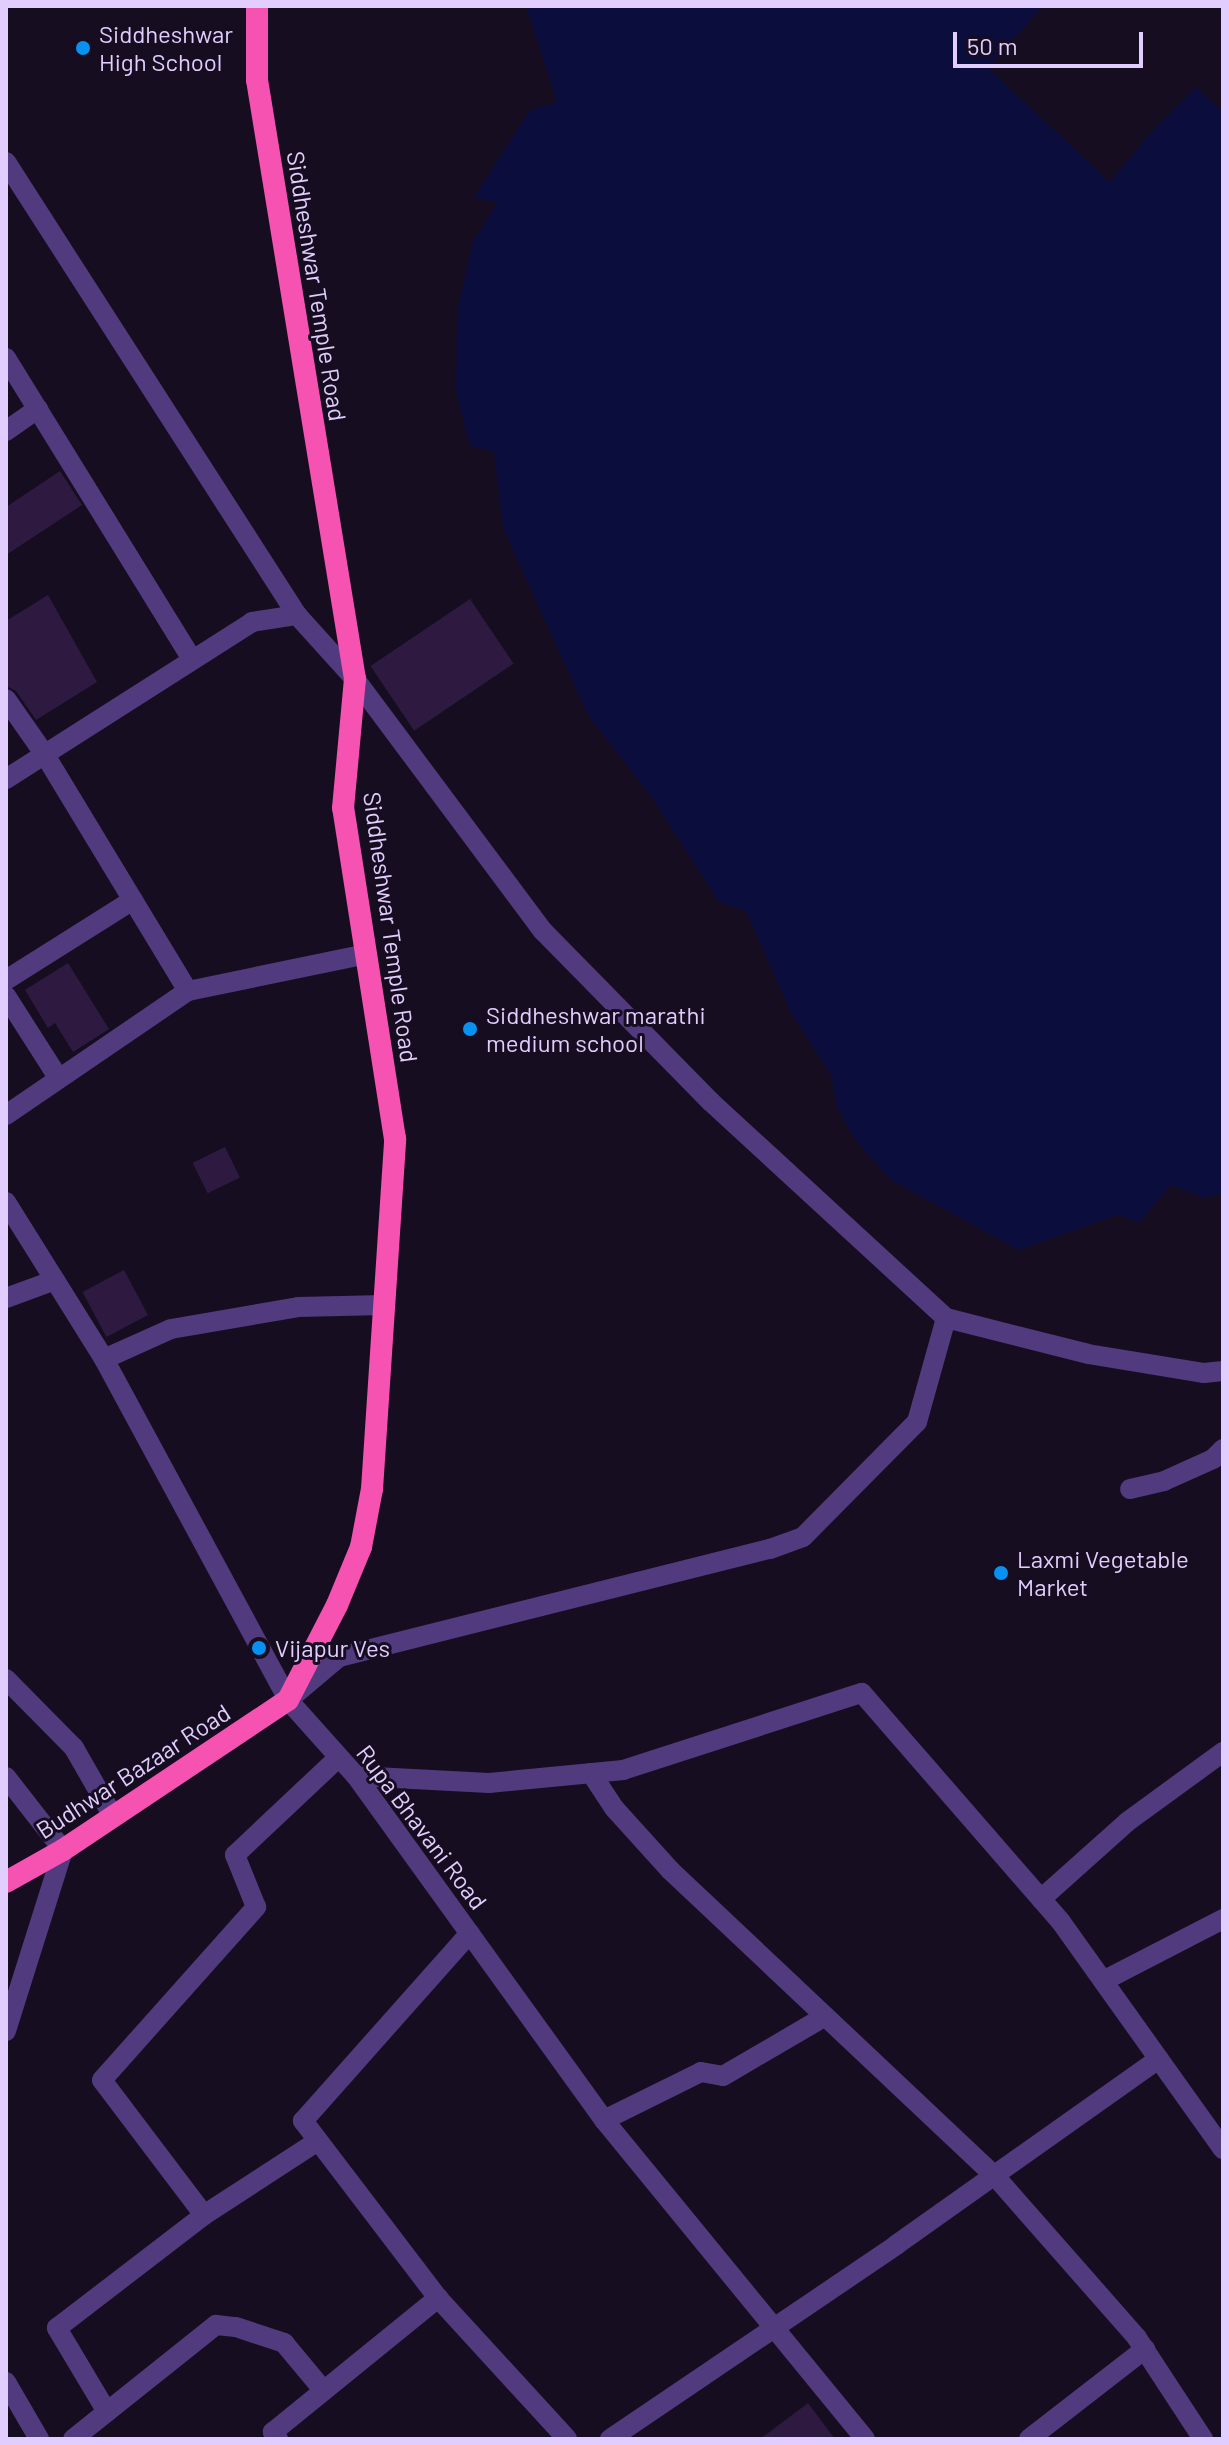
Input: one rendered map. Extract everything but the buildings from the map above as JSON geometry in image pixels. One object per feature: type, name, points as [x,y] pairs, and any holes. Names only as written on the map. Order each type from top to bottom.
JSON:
[{"type":"highway","name":"Siddheshwar Temple Road","points":[[257,6],[257,80],[355,679],[343,808],[395,1139],[372,1489],[361,1547],[337,1605],[288,1700]]},
{"type":"highway","name":"Budhwar Bazaar Road","points":[[6,1882],[63,1850],[288,1700]]},
{"type":"street","points":[[6,162],[297,615],[355,679],[543,931],[711,1102],[946,1318],[1088,1354],[1204,1373],[1223,1371]]},
{"type":"street","points":[[6,358],[192,659]]},
{"type":"street","points":[[6,431],[38,409]]},
{"type":"street","points":[[6,779],[252,622],[297,615]]},
{"type":"street","points":[[6,699],[45,755],[188,991]]},
{"type":"street","points":[[6,980],[133,900]]},
{"type":"street","points":[[6,1115],[188,991],[366,954]]},
{"type":"street","points":[[6,996],[59,1079]]},
{"type":"street","name":"Rupa Bhavani Road","points":[[6,1202],[104,1359],[288,1700],[356,1776],[604,2120],[865,2439]]},
{"type":"street","points":[[6,1298],[55,1280]]},
{"type":"street","points":[[104,1359],[171,1329],[298,1307],[384,1305]]},
{"type":"street","points":[[288,1700],[339,1657],[770,1549],[803,1537],[917,1422],[946,1318]]},
{"type":"street","points":[[1130,1489],[1164,1481],[1213,1459],[1223,1449]]},
{"type":"street","points":[[6,1679],[74,1748],[113,1816]]},
{"type":"street","points":[[356,1776],[489,1783],[623,1770],[862,1693],[1041,1899],[1223,2149]]},
{"type":"street","points":[[1041,1899],[1127,1822],[1223,1752]]},
{"type":"street","points":[[204,2215],[102,2080],[256,1907],[235,1855],[338,1758]]},
{"type":"street","points":[[591,1773],[614,1808],[670,1870],[994,2175],[1145,2349],[1203,2439]]},
{"type":"street","points":[[6,1777],[63,1850],[6,2031]]},
{"type":"street","points":[[1103,1981],[1223,1919]]},
{"type":"street","points":[[470,1933],[303,2121],[438,2298],[567,2439]]},
{"type":"street","points":[[604,2120],[701,2072],[723,2076],[824,2017]]},
{"type":"street","points":[[610,2439],[775,2328],[1159,2059]]},
{"type":"street","points":[[107,2412],[57,2328],[204,2215],[318,2141]]},
{"type":"street","points":[[278,2439],[273,2432],[438,2298]]},
{"type":"street","points":[[73,2439],[216,2325],[236,2327],[284,2343],[324,2391]]},
{"type":"street","points":[[1029,2439],[1145,2349]]},
{"type":"street","points":[[6,2382],[39,2439]]},
{"type":"shaded area","points":[[532,6],[1043,6],[988,68],[1110,182],[1150,133],[1196,87],[1223,112],[1223,1193],[1204,1198],[1171,1185],[1140,1222],[1117,1215],[1019,1250],[891,1180],[856,1141],[837,1107],[831,1075],[791,1013],[746,911],[719,902],[650,795],[588,715],[503,528],[494,451],[470,446],[456,393],[457,312],[473,242],[497,203],[474,197],[530,110],[557,102],[527,9]]},
{"type":"place","name":"Siddheshwar High School","points":[[83,48]]},
{"type":"place","name":"Siddheshwar marathi medium school","points":[[470,1029]]},
{"type":"place","name":"Laxmi Vegetable Market","points":[[1001,1573]]},
{"type":"place","name":"Vijapur Ves","points":[[259,1648]]}]
